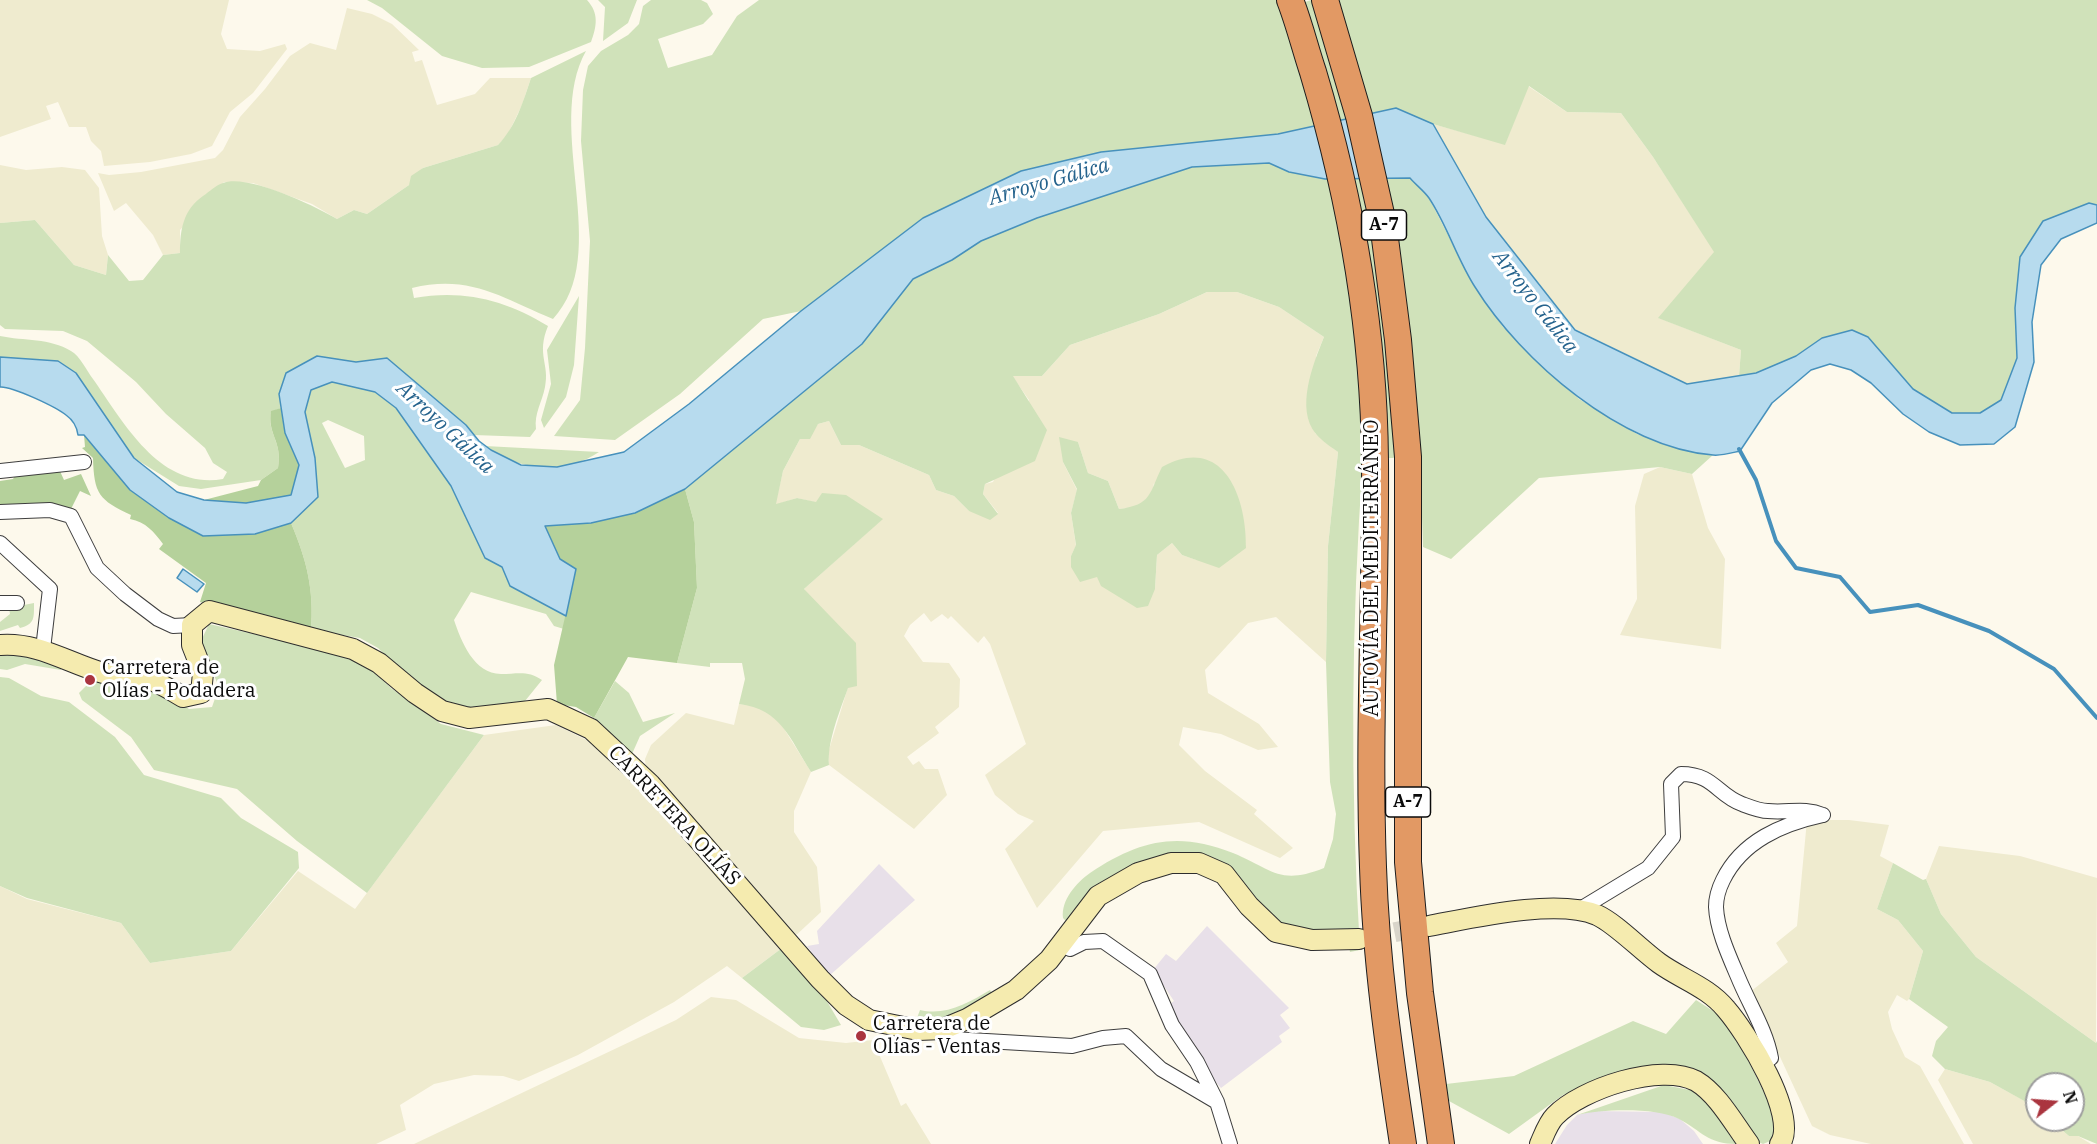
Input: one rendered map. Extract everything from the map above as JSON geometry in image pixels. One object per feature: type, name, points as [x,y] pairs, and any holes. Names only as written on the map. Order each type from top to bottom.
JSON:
[{"type":"highway","name":"AUTOVÍA DEL MEDITERRÁNEO","points":[[1325,0],[1359,116],[1383,223],[1398,340],[1408,457],[1408,862],[1420,993],[1441,1144]]},
{"type":"highway","name":"AUTOVÍA DEL MEDITERRÁNEO","points":[[1292,3],[1326,118],[1351,230],[1368,352],[1375,458],[1371,739],[1373,868],[1381,1000],[1403,1144]]},
{"type":"main road","name":"CARRETERA OLÍAS","points":[[192,625],[209,611],[353,649],[379,663],[415,693],[442,711],[469,718],[548,709],[591,729],[650,784],[820,980],[846,1005],[869,1020],[918,1030],[943,1029]]},
{"type":"main road","points":[[0,645],[14,644],[43,649],[106,674],[145,678],[164,685],[183,697],[201,693],[203,673],[192,645],[192,625]]},
{"type":"main road","points":[[943,1029],[967,1019],[1016,990],[1049,960],[1098,896],[1138,873],[1171,863],[1199,862],[1224,874],[1249,906],[1276,932],[1312,940],[1359,939]]},
{"type":"main road","points":[[1429,926],[1503,913],[1562,909],[1597,915],[1661,964],[1703,988],[1726,1009],[1773,1085],[1785,1121],[1780,1144]]},
{"type":"main road","points":[[1540,1144],[1554,1117],[1581,1096],[1653,1074],[1676,1075],[1696,1081],[1718,1102],[1749,1144]]},
{"type":"street","points":[[0,471],[84,462]]},
{"type":"street","points":[[2,515],[50,510],[71,516],[97,568],[125,594],[158,620],[173,626],[192,625]]},
{"type":"street","points":[[0,543],[50,589],[43,649]]},
{"type":"street","points":[[0,603],[17,603]]},
{"type":"street","points":[[1577,911],[1648,868],[1673,837],[1671,784],[1681,774],[1694,774],[1715,784],[1738,803],[1768,811],[1809,809],[1823,815],[1800,820],[1745,848],[1732,862],[1720,887],[1716,905],[1720,927],[1737,976],[1769,1043],[1772,1058],[1761,1065]]},
{"type":"street","points":[[1062,944],[1070,949],[1084,942],[1103,941],[1150,974],[1172,1025],[1197,1062],[1217,1102],[1230,1144]]},
{"type":"street","points":[[943,1029],[952,1039],[1072,1046],[1103,1038],[1126,1036],[1161,1070],[1217,1102]]},
{"type":"shaded area","points":[[0,0],[229,0],[221,34],[227,49],[260,51],[285,44],[287,49],[253,93],[230,112],[212,146],[191,154],[150,162],[104,166],[101,151],[91,141],[86,127],[69,127],[58,102],[46,106],[51,119],[0,137]]},
{"type":"shaded area","points":[[347,8],[372,14],[392,24],[419,50],[412,52],[415,62],[422,60],[437,105],[475,94],[490,78],[531,78],[522,105],[507,136],[498,145],[423,168],[409,185],[367,214],[354,210],[337,219],[312,204],[253,183],[224,182],[180,230],[180,253],[163,255],[153,235],[126,203],[114,211],[98,173],[109,175],[141,172],[215,158],[223,150],[240,117],[290,56],[310,43],[336,50]]},
{"type":"shaded area","points":[[1528,86],[1567,112],[1621,113],[1653,157],[1715,252],[1659,318],[1741,350],[1739,376],[1687,384],[1575,329],[1486,217],[1433,124],[1505,144]]},
{"type":"shaded area","points":[[0,165],[26,170],[62,167],[85,170],[99,188],[102,236],[108,255],[106,275],[74,265],[35,220],[0,223]]},
{"type":"shaded area","points":[[1207,292],[1237,292],[1279,307],[1324,337],[1316,356],[1315,433],[1338,452],[1328,546],[1326,662],[1276,617],[1248,623],[1205,670],[1208,693],[1259,724],[1278,747],[1258,750],[1221,734],[1183,727],[1179,745],[1205,771],[1257,810],[1254,814],[1293,848],[1280,858],[1199,822],[1103,831],[1037,908],[1005,849],[1034,821],[1018,814],[995,795],[985,775],[1026,744],[990,644],[984,636],[978,643],[951,616],[948,619],[942,614],[931,622],[924,613],[910,625],[904,636],[923,662],[949,663],[960,679],[959,707],[935,727],[939,733],[907,757],[913,765],[919,761],[925,769],[938,769],[947,795],[914,829],[829,765],[828,753],[848,687],[804,589],[882,519],[797,498],[775,505],[783,471],[800,439],[818,424],[829,421],[841,445],[859,445],[929,475],[936,490],[954,496],[969,511],[998,513],[983,494],[985,484],[993,482],[1029,400],[1012,376],[1042,376],[1070,345],[1159,314]],"holes":[[[1078,442],[1088,473],[1108,481],[1119,509],[1137,507],[1152,494],[1154,483],[1197,560],[1182,555],[1172,543],[1157,555],[1155,589],[1098,577],[1071,556],[1076,546],[1071,513],[1077,490],[1063,462]]]},
{"type":"shaded area","points":[[1660,467],[1692,474],[1708,528],[1725,559],[1721,649],[1620,635],[1637,599],[1635,506],[1644,474]]},
{"type":"shaded area","points":[[739,704],[757,706],[778,719],[811,772],[794,811],[794,832],[817,867],[821,912],[792,939],[646,772],[645,759],[651,745],[686,713],[734,725]]},
{"type":"shaded area","points":[[556,725],[609,751],[782,948],[742,978],[727,966],[674,1002],[578,1055],[519,1081],[503,1076],[474,1075],[434,1084],[400,1105],[406,1130],[376,1144],[0,1144],[0,886],[27,899],[121,923],[150,963],[231,951],[298,871],[355,909],[484,735]]},
{"type":"shaded area","points":[[1807,820],[1849,820],[1889,825],[1880,856],[1893,863],[1877,909],[1898,920],[1923,951],[1909,999],[1907,1001],[1897,995],[1888,1012],[1892,1029],[1905,1057],[1920,1066],[1964,1144],[1871,1144],[1830,1135],[1812,1126],[1750,992],[1788,962],[1776,943],[1797,926]]},
{"type":"shaded area","points":[[1939,846],[2020,856],[2097,878],[2096,1043],[1976,957],[1941,914],[1926,879]]},
{"type":"shaded area","points":[[879,864],[915,900],[829,976],[807,946],[819,944],[817,931]]},
{"type":"shaded area","points":[[1207,926],[1289,1008],[1280,1015],[1290,1028],[1279,1036],[1282,1042],[1221,1088],[1202,1067],[1164,1008],[1174,1001],[1153,970],[1166,954],[1176,961]]},
{"type":"shaded area","points":[[711,997],[736,1000],[799,1038],[846,1043],[873,1040],[901,1106],[906,1103],[931,1144],[414,1144],[676,1020]]},
{"type":"shaded area","points":[[1945,1069],[1990,1082],[2025,1101],[2025,1132],[2064,1132],[2069,1136],[2078,1136],[2091,1144],[1973,1144],[1938,1080]]},
{"type":"shaded area","points":[[1594,1111],[1662,1112],[1680,1119],[1694,1131],[1703,1144],[1555,1144],[1567,1125],[1577,1115]]},
{"type":"green space","points":[[367,0],[587,0],[594,10],[596,25],[591,42],[529,67],[482,68],[442,56],[382,8]]},
{"type":"green space","points":[[598,0],[637,0],[628,23],[603,41],[605,7]]},
{"type":"green space","points":[[651,0],[701,0],[707,3],[713,14],[703,24],[658,39],[668,68],[712,55],[737,16],[759,0],[1277,0],[1282,10],[1311,0],[2097,0],[2097,205],[2089,203],[2043,221],[2015,311],[2017,358],[2001,400],[1980,413],[1952,413],[1913,389],[1868,337],[1822,338],[1796,356],[1756,373],[1739,376],[1741,350],[1658,318],[1714,252],[1653,157],[1621,113],[1567,112],[1529,86],[1505,145],[1433,124],[1396,108],[1278,134],[1227,140],[856,271],[801,311],[763,319],[680,394],[615,440],[554,436],[580,400],[585,348],[590,241],[581,141],[583,90],[588,66],[601,51],[628,35],[639,24],[643,6]]},
{"type":"green space","points":[[586,51],[575,82],[571,116],[579,226],[578,261],[570,292],[553,319],[501,296],[469,286],[433,284],[412,288],[414,298],[450,295],[500,303],[548,326],[543,345],[545,387],[537,413],[536,429],[530,437],[474,435],[466,425],[387,358],[356,362],[340,360],[279,394],[281,408],[271,412],[270,420],[278,451],[278,468],[261,480],[201,489],[179,486],[134,458],[76,373],[58,361],[0,357],[0,336],[46,342],[71,351],[80,360],[131,433],[162,464],[180,474],[201,480],[223,479],[227,472],[213,463],[205,448],[166,414],[136,382],[87,341],[63,331],[5,329],[0,325],[0,223],[35,220],[74,265],[106,275],[108,255],[129,281],[143,280],[163,255],[180,253],[182,229],[187,214],[196,202],[218,185],[234,181],[264,187],[314,206],[337,219],[354,210],[367,214],[409,185],[411,176],[423,168],[498,145],[514,122],[531,78]]},
{"type":"green space","points":[[1269,163],[1321,177],[1410,178],[1429,198],[1474,286],[1503,327],[1579,399],[1637,434],[1666,444],[1713,455],[1692,474],[1660,467],[1539,478],[1451,559],[1423,547],[1420,457],[1363,459],[1356,582],[1353,705],[1360,950],[1350,952],[1346,929],[1299,932],[1280,924],[1209,857],[1188,853],[1167,856],[1068,923],[1063,918],[1067,898],[1090,873],[1125,853],[1159,842],[1194,842],[1213,846],[1267,870],[1286,875],[1296,876],[1324,868],[1333,839],[1336,814],[1330,782],[1326,662],[1328,546],[1338,452],[1316,434],[1307,412],[1308,386],[1324,337],[1279,307],[1237,292],[1207,292],[1159,314],[1070,345],[1042,376],[1013,376],[1047,430],[1035,461],[985,484],[983,494],[998,514],[990,520],[969,511],[954,496],[936,490],[929,475],[859,445],[841,445],[829,421],[818,424],[810,439],[800,439],[783,471],[776,504],[797,498],[816,502],[822,493],[846,495],[883,519],[804,589],[856,643],[857,686],[848,688],[841,706],[832,736],[829,765],[811,772],[790,737],[775,719],[753,707],[739,704],[745,679],[742,663],[710,663],[710,667],[677,663],[697,588],[694,522],[685,489],[862,344],[913,279],[952,260],[981,241],[1037,218],[1143,181],[1192,167]]},
{"type":"green space","points":[[579,296],[574,365],[566,397],[544,428],[541,420],[551,384],[547,350]]},
{"type":"green space","points":[[332,382],[375,392],[396,408],[451,486],[485,558],[502,567],[510,586],[566,616],[564,629],[554,626],[546,614],[471,592],[454,620],[470,655],[483,669],[492,673],[527,674],[542,680],[525,701],[465,710],[437,700],[408,678],[378,648],[360,638],[311,630],[312,615],[308,575],[291,523],[318,497],[315,458],[305,412],[311,390]],"holes":[[[328,420],[364,436],[365,460],[345,468],[322,423]]]},
{"type":"green space","points":[[281,408],[285,433],[299,465],[291,496],[246,503],[204,500],[258,486],[261,480],[278,468],[278,451],[270,419],[271,411]]},
{"type":"green space","points":[[84,435],[130,490],[255,534],[291,523],[308,575],[312,615],[311,630],[200,602],[206,583],[159,549],[163,544],[149,528],[141,522],[130,519],[131,515],[112,505],[100,494],[95,480],[93,458],[82,448],[85,447]]},
{"type":"green space","points":[[1059,437],[1078,442],[1088,473],[1108,481],[1119,509],[1144,501],[1162,467],[1183,459],[1201,458],[1216,464],[1236,491],[1242,509],[1246,548],[1219,568],[1182,555],[1172,543],[1157,555],[1155,589],[1148,606],[1137,608],[1101,586],[1097,577],[1080,582],[1071,567],[1071,556],[1076,545],[1071,513],[1077,489],[1063,462]]},
{"type":"green space","points":[[485,446],[599,452],[572,464],[541,467],[511,461]]},
{"type":"green space","points":[[59,469],[64,480],[81,474],[91,496],[80,491],[70,511],[53,503],[0,507],[0,481],[13,479],[18,471]]},
{"type":"green space","points":[[685,489],[694,522],[697,588],[677,663],[628,657],[594,718],[576,707],[557,704],[554,665],[576,569],[560,559],[544,526],[591,523],[635,513]]},
{"type":"green space","points":[[34,603],[34,616],[29,625],[20,628],[18,625],[0,631],[0,622],[10,614],[9,608]]},
{"type":"green space","points":[[209,624],[321,649],[363,662],[391,688],[441,724],[484,735],[367,893],[297,841],[237,789],[154,770],[131,737],[82,700],[79,693],[87,685],[97,680],[138,690],[170,693],[189,709],[212,707],[219,687],[200,643]]},
{"type":"green space","points":[[0,652],[36,654],[62,665],[61,670],[25,664],[7,670],[0,669]]},
{"type":"green space","points":[[0,677],[9,678],[41,696],[69,702],[115,737],[144,775],[221,798],[241,818],[298,852],[299,868],[231,951],[150,963],[121,923],[27,898],[0,886]]},
{"type":"green space","points":[[615,681],[629,693],[643,722],[675,713],[640,736],[632,754],[594,718]]},
{"type":"green space","points":[[1893,863],[1923,880],[1926,879],[1941,914],[1976,957],[2096,1043],[2097,1041],[2097,1144],[2078,1136],[2069,1136],[2064,1132],[2085,1132],[2085,1072],[2025,1072],[2025,1101],[1990,1082],[1945,1069],[1932,1056],[1936,1041],[1948,1027],[1909,999],[1923,951],[1898,920],[1877,909]]},
{"type":"green space","points":[[782,948],[825,998],[841,1025],[824,1030],[801,1027],[742,978]]},
{"type":"green space","points":[[990,990],[993,995],[957,1015],[937,1020],[917,1018],[920,1010],[948,1010],[965,1004]]},
{"type":"green space","points":[[1696,1000],[1721,1016],[1748,1060],[1773,1111],[1775,1139],[1763,1144],[1750,1138],[1717,1093],[1629,1072],[1563,1095],[1509,1134],[1449,1101],[1446,1084],[1514,1076],[1633,1021],[1666,1034]]},
{"type":"green space","points":[[1664,1085],[1695,1091],[1724,1119],[1737,1144],[1719,1142],[1679,1119],[1657,1112],[1614,1110],[1577,1115]]},
{"type":"water","name":"Arroyo Gálica","points":[[1396,108],[1433,124],[1486,217],[1575,330],[1687,384],[1756,373],[1796,356],[1822,338],[1852,330],[1868,337],[1913,389],[1952,413],[1980,413],[2001,400],[2017,358],[2015,308],[2020,257],[2043,221],[2089,203],[2097,205],[2097,223],[2061,239],[2041,265],[2032,322],[2034,362],[2015,427],[1994,444],[1960,445],[1929,432],[1903,414],[1871,383],[1851,370],[1830,364],[1811,370],[1772,403],[1740,451],[1716,455],[1679,449],[1644,436],[1610,418],[1577,396],[1547,371],[1495,315],[1475,287],[1429,198],[1410,178],[1325,179],[1289,172],[1269,163],[1192,167],[1037,218],[981,241],[952,260],[913,279],[862,344],[685,489],[635,513],[591,523],[545,526],[560,559],[576,569],[566,616],[510,586],[502,567],[485,558],[451,486],[396,408],[375,392],[332,382],[311,390],[305,412],[315,458],[318,497],[291,523],[255,534],[203,536],[169,518],[130,490],[84,435],[78,435],[71,419],[66,415],[34,398],[0,387],[0,357],[58,361],[76,373],[134,458],[177,492],[204,500],[246,503],[291,495],[299,465],[285,433],[279,394],[286,373],[317,356],[356,362],[387,358],[466,425],[479,441],[491,450],[521,465],[557,467],[624,452],[689,404],[801,311],[923,218],[1021,171],[1101,152],[1278,134]]},
{"type":"water","points":[[183,569],[204,584],[197,592],[177,578]]},
{"type":"waterway","points":[[1739,449],[1756,480],[1776,541],[1796,568],[1840,577],[1870,612],[1918,605],[1989,631],[2054,669],[2097,718]]},
{"type":"tunnel","points":[[1365,938],[1427,926]]},
{"type":"place","name":"Carretera de Olías - Podadera","points":[[90,680]]},
{"type":"place","name":"Carretera de Olías - Ventas","points":[[861,1036]]}]
